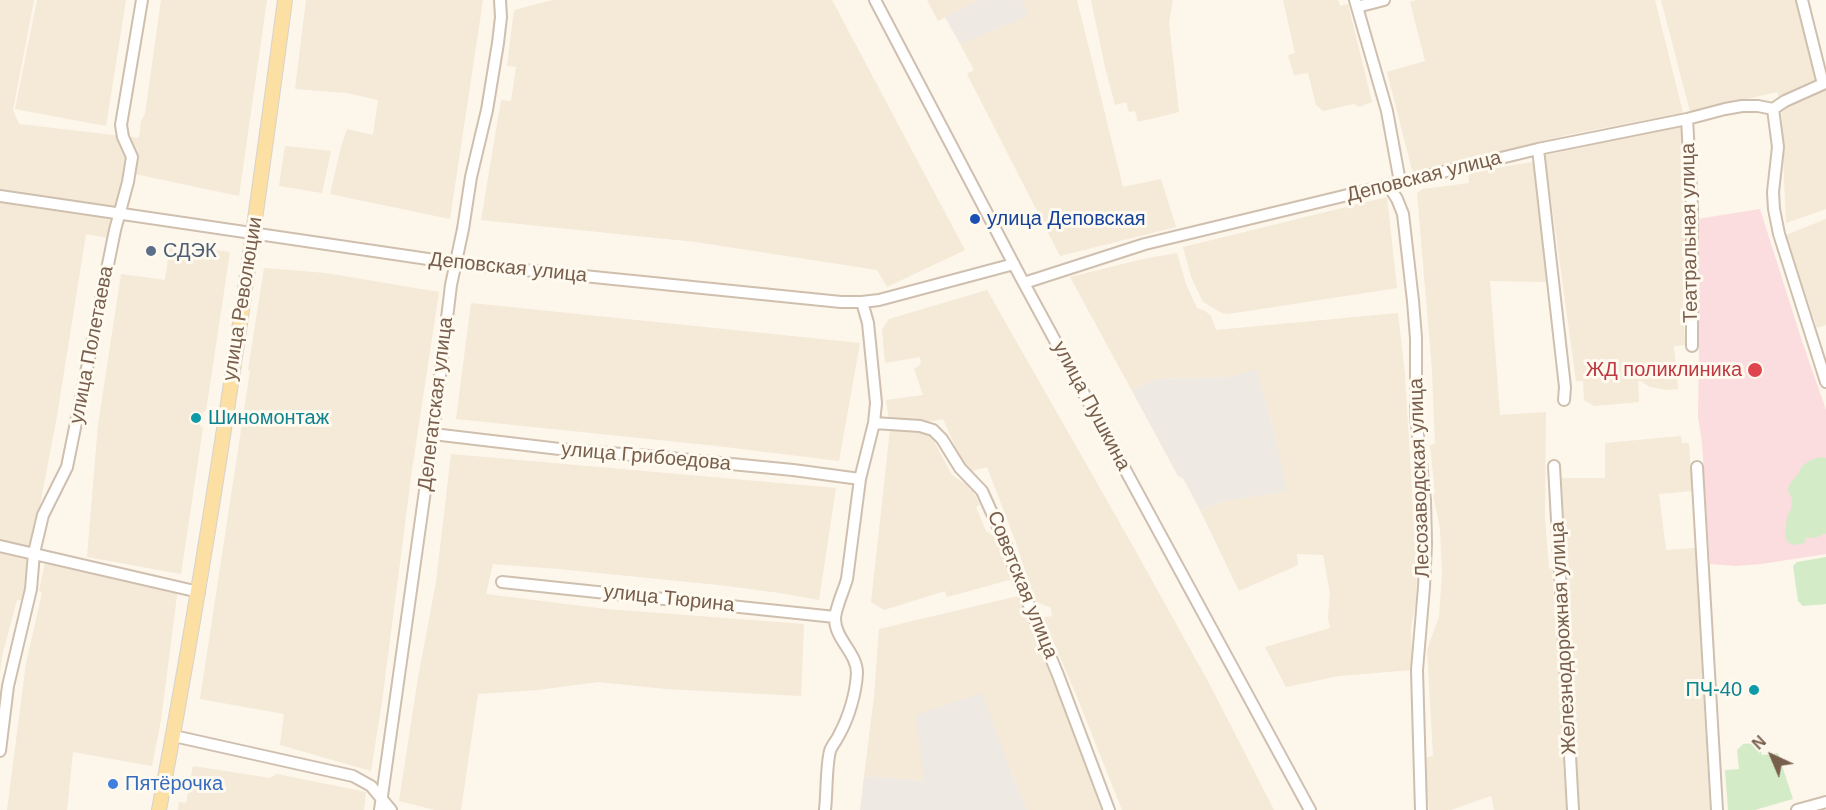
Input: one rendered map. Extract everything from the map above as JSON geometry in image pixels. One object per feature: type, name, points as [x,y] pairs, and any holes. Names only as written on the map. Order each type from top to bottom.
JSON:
[{"type":"main road","name":"улица Революции","points":[[159,810],[199,592],[254,235],[285,0]]},
{"type":"street","name":"улица Полетаева","points":[[0,751],[8,686],[31,589],[34,553],[44,515],[67,467],[119,214],[128,182],[132,157],[123,137],[121,125],[142,0]]},
{"type":"street","name":"Делегатская улица","points":[[381,804],[434,434],[455,263],[471,177],[487,110],[498,43],[500,0]]},
{"type":"street","name":"улица Пушкина","points":[[875,0],[1024,283],[1310,810]]},
{"type":"street","points":[[1384,0],[1356,4],[1387,111],[1400,182]]},
{"type":"street","points":[[1802,0],[1823,84],[1773,109],[1778,147],[1773,192],[1774,209],[1779,234],[1826,382]]},
{"type":"street","name":"Деповская улица","points":[[1024,283],[1145,244],[1538,149],[1742,106],[1773,109]]},
{"type":"street","name":"Театральная улица","points":[[1687,119],[1692,208],[1692,346]]},
{"type":"street","points":[[1538,149],[1565,387],[1564,400]]},
{"type":"street","name":"Лесозаводская улица","points":[[1388,185],[1403,214],[1411,279],[1416,339],[1416,416],[1425,500],[1424,587],[1417,670],[1421,810]]},
{"type":"street","name":"Деповская улица","points":[[0,196],[455,263],[841,302],[879,300],[1014,264]]},
{"type":"street","points":[[825,810],[830,749],[840,734],[849,712],[857,671],[837,630],[835,617],[847,579],[860,479],[874,423],[876,403],[868,323],[862,302]]},
{"type":"street","name":"Советская улица","points":[[874,423],[920,426],[933,430],[942,439],[960,468],[982,491],[1058,675],[1109,810]]},
{"type":"street","name":"улица Грибоедова","points":[[434,434],[568,450],[771,468],[860,479]]},
{"type":"street","name":"Железнодорожная улица","points":[[1554,466],[1573,810]]},
{"type":"street","points":[[1696,467],[1717,810]]},
{"type":"street","points":[[0,546],[199,592]]},
{"type":"street","name":"улица Тюрина","points":[[502,582],[835,617]]},
{"type":"street","points":[[174,736],[353,776],[365,782],[381,804],[391,810]]},
{"type":"street","points":[[1797,810],[1826,802]]},
{"type":"shaded area","points":[[0,0],[34,0],[13,110],[19,124],[139,138],[141,121],[145,114],[161,0],[267,0],[239,196],[135,174],[138,143],[119,240],[86,234],[57,416],[32,547],[0,541]]},
{"type":"shaded area","points":[[37,0],[126,0],[106,126],[15,109]]},
{"type":"shaded area","points":[[306,0],[483,0],[450,219],[330,194],[347,129],[373,135],[378,100],[347,93],[295,89]]},
{"type":"shaded area","points":[[553,0],[832,0],[965,250],[887,287],[877,270],[696,242],[481,220],[501,100],[511,101],[516,67],[507,66],[514,10]]},
{"type":"shaded area","points":[[927,0],[980,0],[938,21]]},
{"type":"shaded area","points":[[980,0],[1022,0],[1028,16],[960,44],[945,17]]},
{"type":"shaded area","points":[[1022,0],[1077,0],[1123,187],[1161,179],[1176,227],[1060,256],[967,74],[974,70],[960,44],[1027,16]]},
{"type":"shaded area","points":[[1091,0],[1173,0],[1169,22],[1179,112],[1138,122],[1135,111],[1129,112],[1126,102],[1115,105]]},
{"type":"shaded area","points":[[1283,0],[1338,0],[1340,6],[1348,4],[1372,102],[1359,107],[1354,104],[1323,111],[1316,105],[1308,73],[1294,75],[1288,55],[1295,53]]},
{"type":"shaded area","points":[[1416,0],[1655,0],[1683,113],[1572,134],[1413,174],[1387,72],[1425,61],[1410,2]]},
{"type":"shaded area","points":[[1661,0],[1796,0],[1816,83],[1779,98],[1777,92],[1690,112]]},
{"type":"shaded area","points":[[1826,87],[1826,209],[1786,223],[1781,107]]},
{"type":"shaded area","points":[[1682,125],[1686,182],[1687,295],[1683,296],[1685,345],[1674,346],[1678,389],[1666,390],[1650,387],[1638,381],[1639,402],[1594,406],[1584,400],[1583,381],[1576,381],[1545,155]]},
{"type":"shaded area","points":[[285,146],[331,151],[322,193],[279,186]]},
{"type":"shaded area","points":[[1532,162],[1547,282],[1490,281],[1500,415],[1546,412],[1545,517],[1549,568],[1552,569],[1566,810],[1494,810],[1491,796],[1451,810],[1429,810],[1424,758],[1433,756],[1427,650],[1439,617],[1442,573],[1440,529],[1433,495],[1435,494],[1430,445],[1435,444],[1432,370],[1417,193],[1423,189],[1469,183],[1468,173]]},
{"type":"shaded area","points":[[1387,197],[1397,288],[1228,314],[1203,302],[1191,277],[1183,247]]},
{"type":"shaded area","name":"ЖД поликлиника","points":[[1760,209],[1826,410],[1826,554],[1761,564],[1736,566],[1710,564],[1702,443],[1698,417],[1697,219]]},
{"type":"shaded area","points":[[1826,219],[1826,325],[1817,328],[1786,235]]},
{"type":"shaded area","points":[[170,244],[230,252],[206,411],[203,412],[200,426],[203,428],[181,574],[87,557],[98,425],[121,274],[165,280]]},
{"type":"shaded area","points":[[1177,253],[1186,284],[1197,308],[1211,316],[1216,330],[1398,313],[1405,375],[1417,575],[1416,601],[1411,627],[1412,670],[1339,676],[1286,687],[1265,647],[1330,628],[1328,618],[1330,593],[1323,555],[1297,554],[1298,565],[1239,591],[1200,510],[1226,501],[1286,491],[1274,432],[1256,370],[1230,377],[1156,379],[1132,391],[1070,277]]},
{"type":"shaded area","points":[[264,268],[326,273],[439,292],[371,771],[280,745],[284,714],[200,699]]},
{"type":"shaded area","points":[[987,290],[1210,685],[1274,810],[1122,810],[1043,618],[1052,616],[1051,608],[1035,601],[987,467],[968,472],[943,419],[889,421],[886,400],[923,395],[914,369],[921,364],[920,357],[885,363],[882,330],[889,319]]},
{"type":"shaded area","points":[[471,303],[860,343],[839,461],[456,419]]},
{"type":"shaded area","points":[[1256,369],[1274,432],[1287,491],[1226,501],[1200,510],[1183,478],[1178,476],[1132,391],[1156,379],[1230,377]]},
{"type":"shaded area","points":[[890,430],[925,431],[930,434],[952,475],[973,491],[980,505],[976,507],[986,531],[1001,541],[1013,579],[947,597],[945,591],[884,610],[871,602]]},
{"type":"shaded area","points":[[1681,436],[1682,443],[1689,443],[1692,491],[1659,494],[1666,550],[1695,548],[1710,810],[1577,810],[1562,478],[1605,478],[1605,443]]},
{"type":"shaded area","points":[[451,454],[836,488],[819,600],[719,585],[493,564],[486,594],[606,609],[804,624],[801,696],[666,689],[598,682],[538,690],[478,694],[461,810],[435,810],[399,801],[436,582]]},
{"type":"shaded area","points":[[0,553],[30,560],[22,600],[17,600],[2,656],[0,673]]},
{"type":"shaded area","points":[[45,563],[178,588],[161,720],[152,766],[73,752],[67,810],[7,810],[26,663],[42,593],[39,591]]},
{"type":"shaded area","points":[[1018,596],[1080,748],[1101,810],[1027,810],[1011,772],[924,781],[864,776],[874,697],[879,629]]},
{"type":"shaded area","points":[[982,693],[1027,810],[860,810],[864,776],[924,781],[916,715]]},
{"type":"shaded area","points":[[193,766],[270,778],[277,774],[366,792],[364,810],[178,810],[179,802],[186,803]]},
{"type":"green space","points":[[1819,457],[1826,458],[1826,534],[1815,538],[1805,537],[1805,543],[1793,545],[1785,536],[1792,499],[1788,491],[1789,485],[1802,466]]},
{"type":"green space","points":[[1826,557],[1826,604],[1803,606],[1798,601],[1793,566],[1797,562]]},
{"type":"green space","points":[[1759,743],[1762,755],[1778,753],[1793,799],[1755,810],[1728,810],[1725,770],[1739,769],[1737,750],[1743,744]]},
{"type":"place","name":"улица Деповская","points":[[975,219]]},
{"type":"place","name":"СДЭК","points":[[151,251]]},
{"type":"place","name":"ЖД поликлиника","points":[[1755,370]]},
{"type":"place","name":"Шиномонтаж","points":[[196,418]]},
{"type":"place","name":"ПЧ-40","points":[[1754,690]]},
{"type":"place","name":"Пятёрочка","points":[[113,784]]}]
